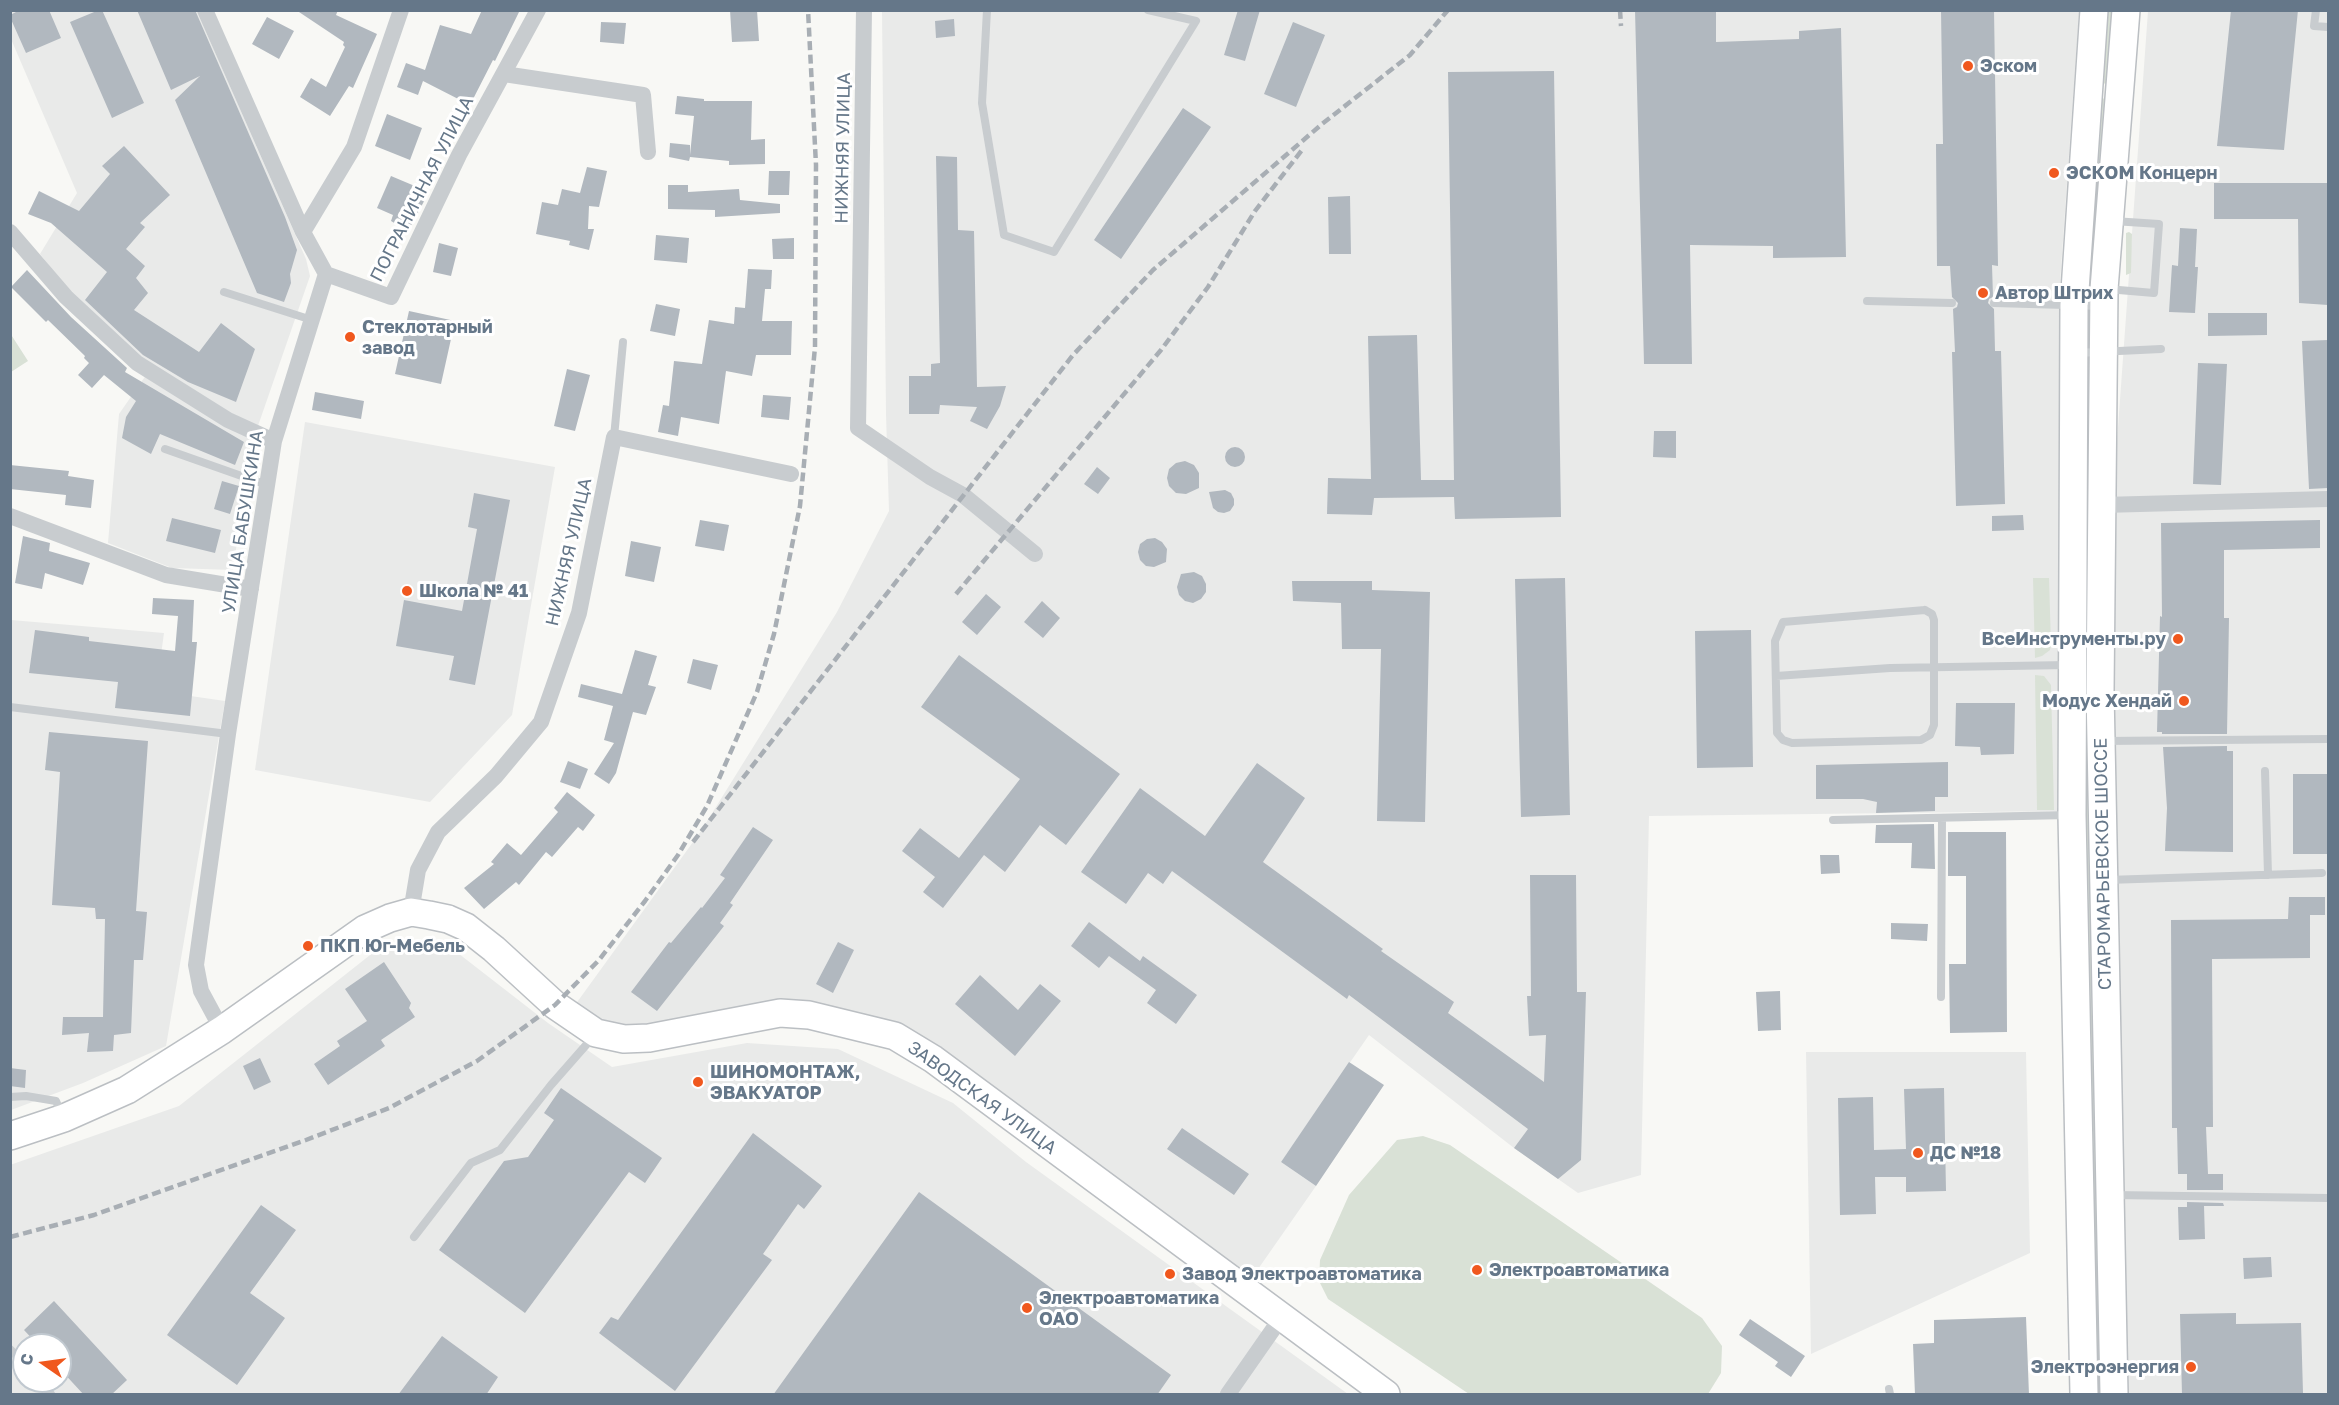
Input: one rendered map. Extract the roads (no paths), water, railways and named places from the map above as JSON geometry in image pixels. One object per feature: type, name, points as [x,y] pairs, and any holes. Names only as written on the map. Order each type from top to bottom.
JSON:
[{"type":"main road","name":"СТАРОМАРЬЕВСКОЕ ШОССЕ","points":[[2084,1395],[2072,815],[2074,305],[2094,10]]},
{"type":"main road","name":"СТАРОМАРЬЕВСКОЕ ШОССЕ","points":[[2114,1395],[2100,741],[2103,351],[2104,298],[2126,10]]},
{"type":"main road","points":[[10,1136],[64,1118],[127,1090],[222,1030],[364,929],[411,912]]},
{"type":"main road","name":"ЗАВОДСКАЯ УЛИЦА","points":[[411,912],[448,920],[466,927],[494,949],[555,1005],[596,1033],[624,1039],[649,1038],[780,1013],[809,1015],[895,1036],[933,1059],[1386,1395]]},
{"type":"street","points":[[206,10],[303,232],[326,274]]},
{"type":"street","points":[[303,232],[354,147],[401,10]]},
{"type":"street","name":"ПОГРАНИЧНАЯ УЛИЦА","points":[[326,274],[391,297],[459,155],[538,10]]},
{"type":"street","name":"НИЖНЯЯ УЛИЦА","points":[[864,10],[858,428],[930,477],[963,495],[1035,554]]},
{"type":"street","points":[[504,74],[643,96],[648,152]]},
{"type":"street","points":[[10,232],[66,297],[137,363],[228,420],[274,441]]},
{"type":"street","name":"УЛИЦА БАБУШКИНА","points":[[222,1030],[201,991],[196,965],[228,734],[274,441],[326,274]]},
{"type":"street","points":[[614,437],[791,474]]},
{"type":"street","name":"НИЖНЯЯ УЛИЦА","points":[[411,912],[418,870],[438,832],[496,776],[541,722],[579,613],[614,437]]},
{"type":"street","points":[[2102,505],[2328,499]]},
{"type":"street","points":[[10,516],[166,576],[251,589]]},
{"type":"street","points":[[1228,1395],[1281,1318]]},
{"type":"lane","points":[[987,10],[982,103],[1004,235],[1054,252],[1196,21],[1148,10]]},
{"type":"lane","points":[[2316,10],[2314,26],[2328,27]]},
{"type":"lane","points":[[1994,303],[2074,305],[2104,298],[2154,293],[2159,224],[2110,220]]},
{"type":"lane","points":[[224,292],[312,320]]},
{"type":"lane","points":[[1866,301],[1953,303]]},
{"type":"lane","points":[[614,437],[623,342]]},
{"type":"lane","points":[[2074,353],[2160,349]]},
{"type":"lane","points":[[165,449],[267,485]]},
{"type":"lane","points":[[1925,610],[1932,614],[1935,667],[1934,726],[1930,735],[1922,740],[1792,743],[1784,740],[1777,733],[1776,676],[1775,640],[1783,622],[1925,610]]},
{"type":"lane","points":[[1776,676],[1890,668],[2072,664]]},
{"type":"lane","points":[[10,707],[228,734]]},
{"type":"lane","points":[[2100,741],[2328,739]]},
{"type":"lane","points":[[2265,771],[2268,875]]},
{"type":"lane","points":[[1833,820],[2072,815]]},
{"type":"lane","points":[[1941,997],[1942,818]]},
{"type":"lane","points":[[2103,880],[2322,873]]},
{"type":"lane","points":[[414,1237],[471,1163],[500,1150],[551,1085],[596,1033]]},
{"type":"lane","points":[[10,1097],[26,1096],[56,1101],[64,1118]]},
{"type":"lane","points":[[2110,1195],[2328,1198]]},
{"type":"railway","points":[[10,1237],[94,1215],[306,1140],[389,1108],[477,1061],[555,1005],[599,960],[678,855],[707,806],[757,692],[774,634],[800,506],[815,347],[816,165],[808,10]]},
{"type":"railway","points":[[693,842],[1073,355],[1153,270],[1322,124],[1410,55],[1448,10]]},
{"type":"railway","points":[[1620,10],[1621,26]]},
{"type":"railway","points":[[956,594],[1161,350],[1208,287],[1255,211],[1302,150]]},
{"type":"place","name":"Эском","points":[[1968,66]]},
{"type":"place","name":"ЭСКОМ Концерн","points":[[2054,173]]},
{"type":"place","name":"Автор Штрих","points":[[1983,293]]},
{"type":"place","name":"Стеклотарный завод","points":[[350,337]]},
{"type":"place","name":"Школа № 41","points":[[407,591]]},
{"type":"place","name":"ВсеИнструменты.ру","points":[[2178,639]]},
{"type":"place","name":"Модус Хендай","points":[[2184,701]]},
{"type":"place","name":"ПКП Юг-Мебель","points":[[308,946]]},
{"type":"place","name":"ШИНОМОНТАЖ, ЭВАКУАТОР","points":[[698,1082]]},
{"type":"place","name":"ДС №18","points":[[1918,1153]]},
{"type":"place","name":"Электроавтоматика","points":[[1477,1270]]},
{"type":"place","name":"Завод Электроавтоматика","points":[[1170,1274]]},
{"type":"place","name":"Электроавтоматика ОАО","points":[[1027,1308]]},
{"type":"place","name":"Электроэнергия","points":[[2191,1367]]}]
